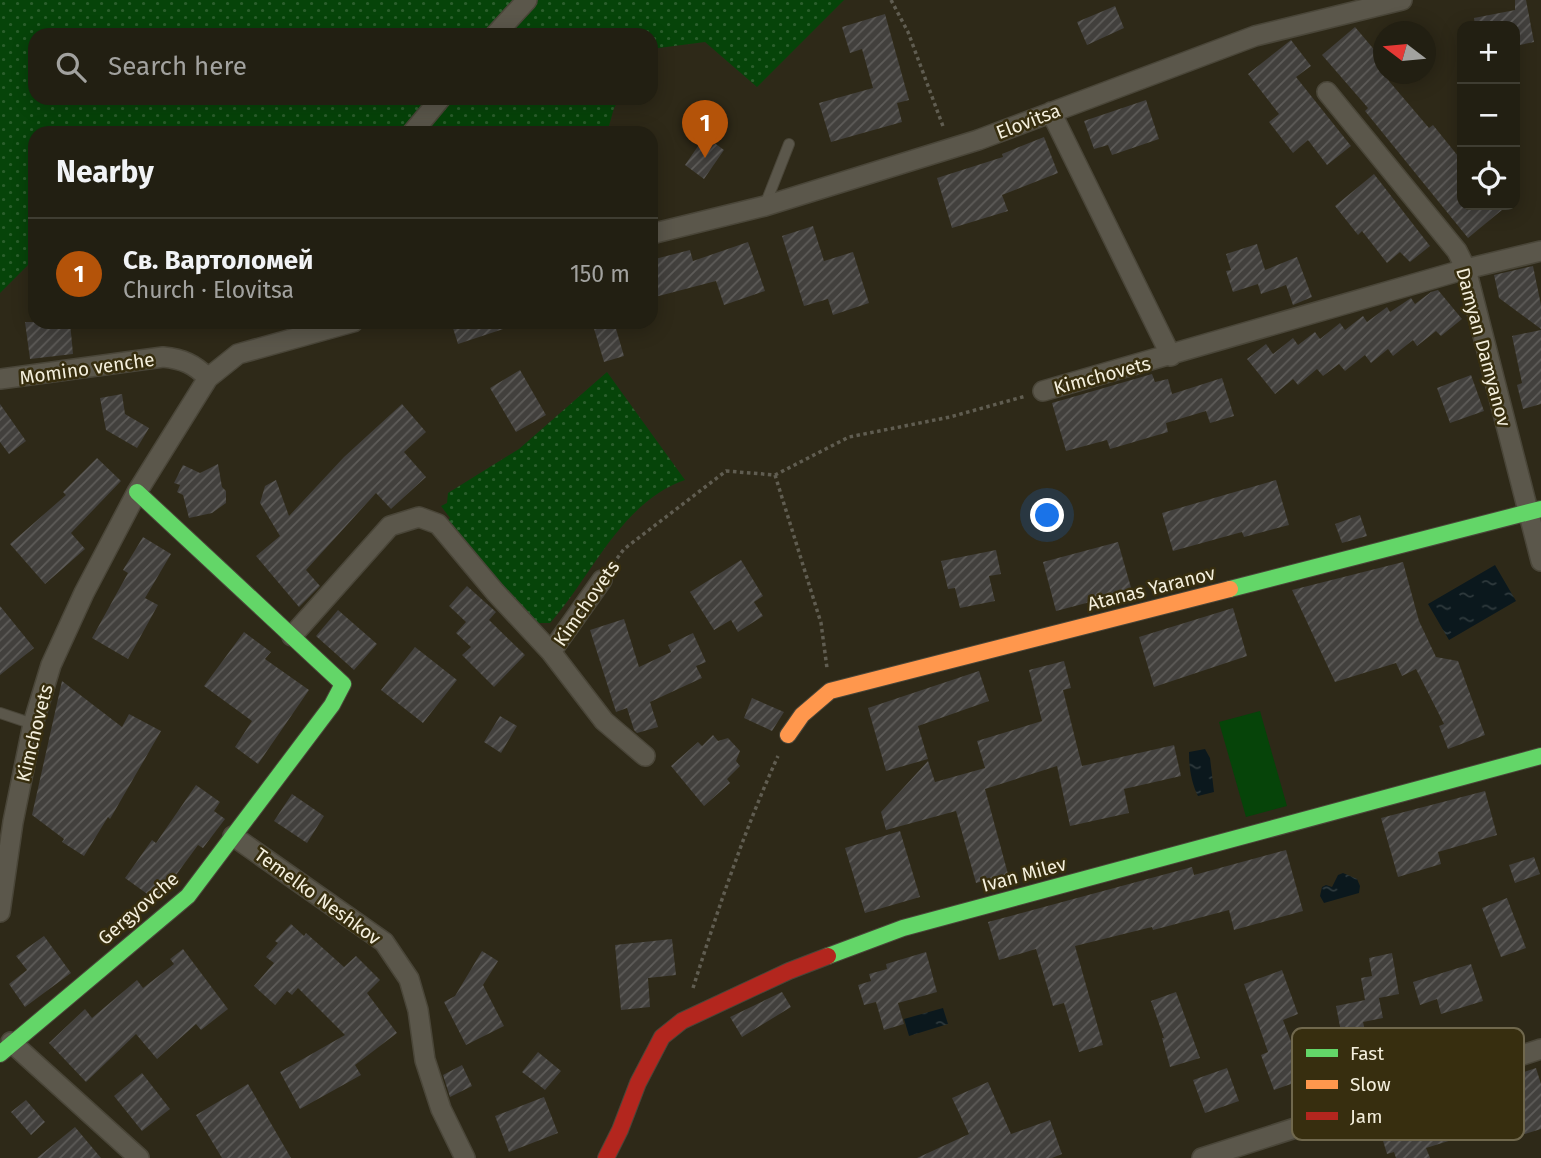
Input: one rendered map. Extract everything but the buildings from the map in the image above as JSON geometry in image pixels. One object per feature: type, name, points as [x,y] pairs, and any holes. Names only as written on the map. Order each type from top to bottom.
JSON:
[{"type":"street","points":[[501,28],[527,0]]},
{"type":"street","name":"Elovitsa","points":[[658,232],[765,206],[978,140],[1255,36],[1402,0]]},
{"type":"street","name":"Damyan Damyanov","points":[[1327,92],[1457,251],[1466,269],[1534,511],[1541,561]]},
{"type":"street","points":[[418,126],[435,105]]},
{"type":"street","points":[[1051,112],[1171,356]]},
{"type":"street","name":"Kimchovets","points":[[1044,391],[1466,269],[1541,251]]},
{"type":"street","points":[[208,379],[239,354],[328,329]]},
{"type":"street","name":"Momino venche","points":[[0,379],[163,357],[183,359],[197,367],[208,379]]},
{"type":"street","name":"Kimchovets","points":[[0,912],[13,822],[33,724],[51,665],[84,593],[137,492],[208,379]]},
{"type":"street","points":[[137,492],[292,636]]},
{"type":"street","name":"Atanas Yaranov","points":[[788,735],[802,715],[830,691],[1534,511]]},
{"type":"street","name":"Kimchovets","points":[[292,636],[390,526],[419,517],[438,524],[495,592],[551,652],[602,580]]},
{"type":"street","name":"Gergyovche","points":[[6,1048],[188,896],[332,705],[343,684],[292,636]]},
{"type":"street","points":[[551,652],[604,721],[645,756]]},
{"type":"street","name":"Ivan Milev","points":[[606,1158],[638,1083],[662,1037],[682,1021],[789,971],[903,928],[1541,756]]},
{"type":"street","name":"Temelko Neshkov","points":[[233,836],[384,942],[409,979],[418,1010],[425,1060],[441,1109],[465,1158]]},
{"type":"street","points":[[6,1048],[139,1158]]},
{"type":"street","points":[[1524,1054],[1541,1049]]},
{"type":"street","points":[[1202,1158],[1292,1129]]},
{"type":"lane","points":[[765,206],[789,144]]},
{"type":"lane","points":[[0,713],[33,724]]},
{"type":"path","points":[[891,0],[908,32],[951,147]]},
{"type":"path","name":"Kimchovets","points":[[602,580],[624,549],[726,471],[775,475],[849,437],[950,417],[1044,391]]},
{"type":"path","points":[[775,475],[821,623],[830,691]]},
{"type":"path","points":[[682,1021],[724,889],[758,801],[788,735]]},
{"type":"green space","points":[[0,0],[844,0],[757,87],[705,42],[658,48],[658,28],[28,28],[28,105],[616,105],[609,126],[28,126],[28,265],[0,293]]},
{"type":"green space","points":[[607,372],[685,480],[643,505],[609,542],[550,623],[535,623],[447,521],[450,518],[441,506],[447,503],[448,493],[519,449]]},
{"type":"green space","points":[[1260,711],[1287,806],[1246,817],[1219,722]]},
{"type":"water","points":[[1495,565],[1516,601],[1449,640],[1428,604]]},
{"type":"water","points":[[1205,749],[1210,758],[1214,792],[1198,796],[1191,774],[1189,752]]},
{"type":"water","points":[[1343,873],[1357,879],[1359,893],[1324,903],[1320,896],[1322,887],[1332,887],[1338,875]]},
{"type":"water","points":[[943,1008],[948,1024],[909,1036],[904,1019]]},
{"type":"traffic: fast","points":[[0,1054],[188,896],[332,705],[343,684],[137,492]]},
{"type":"traffic: fast","points":[[1230,589],[1541,509]]},
{"type":"traffic: fast","points":[[828,956],[903,928],[1541,756]]},
{"type":"traffic: slow","points":[[788,735],[802,715],[830,691],[1230,589]]},
{"type":"traffic: jam","points":[[606,1158],[638,1083],[662,1037],[682,1021],[789,971],[828,956]]},
{"type":"place","name":"Св. Вартоломей","points":[[705,158]]}]
